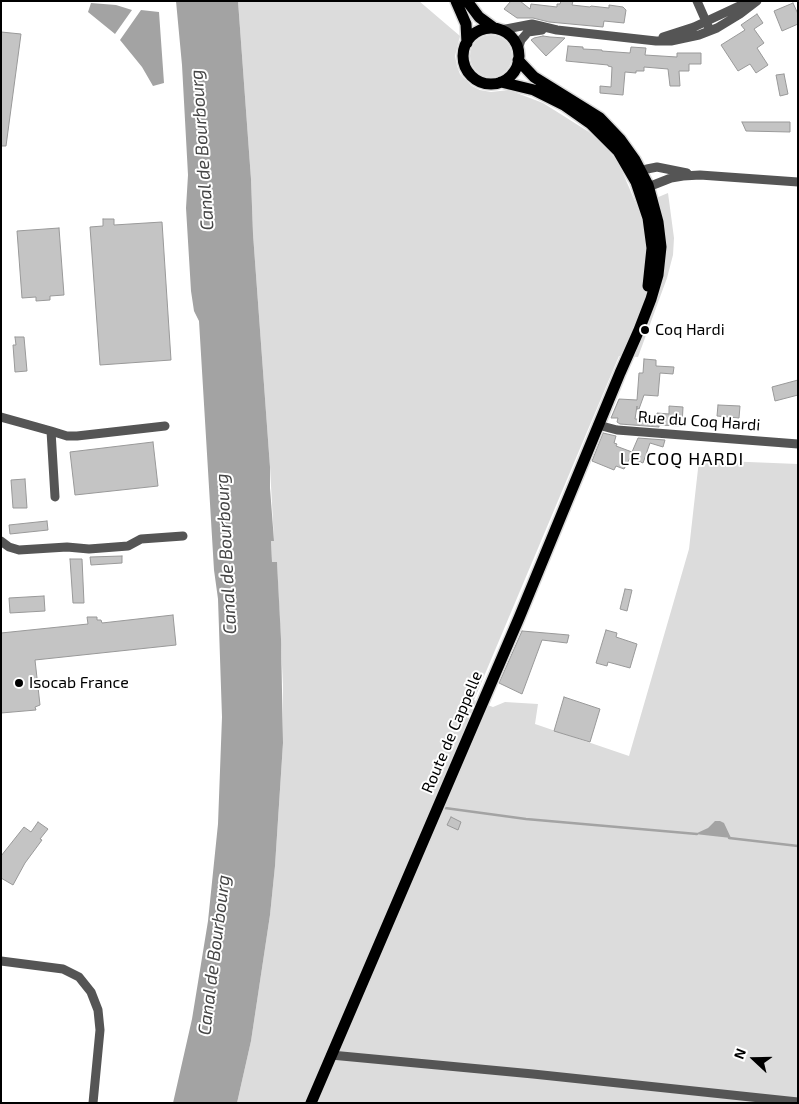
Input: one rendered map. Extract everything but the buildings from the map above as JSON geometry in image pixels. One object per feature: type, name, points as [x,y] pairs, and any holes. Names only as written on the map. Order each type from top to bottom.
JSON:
[{"type":"main road","points":[[456,1],[467,28],[467,43],[463,58],[470,74],[484,83],[494,84],[502,82],[513,73],[518,55]]},
{"type":"main road","points":[[467,1],[479,17],[511,37],[518,55],[534,77],[600,118],[620,139],[637,173]]},
{"type":"main road","points":[[467,43],[478,32],[487,28],[498,29]]},
{"type":"main road","points":[[502,82],[538,92],[584,118],[614,146],[637,173]]},
{"type":"main road","name":"Route de Cappelle","points":[[311,1103],[519,618],[620,373],[647,293],[651,265],[656,250],[648,218],[644,189],[637,173]]},
{"type":"street","points":[[697,1],[708,26]]},
{"type":"street","points":[[708,26],[750,1]]},
{"type":"street","points":[[498,29],[532,24],[557,30],[640,40],[671,41],[734,18],[757,1]]},
{"type":"street","points":[[518,55],[523,38],[530,31],[557,30]]},
{"type":"street","points":[[637,173],[650,168],[660,167],[700,175],[798,182]]},
{"type":"street","points":[[644,189],[674,177],[700,175]]},
{"type":"street","points":[[1,417],[67,436],[166,426]]},
{"type":"street","name":"Rue du Coq Hardi","points":[[598,425],[617,430],[798,444]]},
{"type":"street","points":[[51,431],[56,497]]},
{"type":"street","points":[[1,540],[10,547],[19,550],[67,547],[89,549],[128,546],[141,539],[182,536]]},
{"type":"street","points":[[1,961],[63,969],[79,978],[91,992],[98,1010],[100,1030],[92,1103]]},
{"type":"street","points":[[332,1055],[798,1102]]},
{"type":"shaded area","points":[[238,1],[419,1],[460,36],[455,56],[457,66],[460,74],[472,86],[491,92],[509,90],[543,103],[589,132],[606,147],[619,164],[637,206],[668,193],[674,238],[673,255],[667,278],[638,357],[619,356],[474,700],[493,707],[505,702],[538,704],[535,724],[629,756],[689,549],[699,460],[798,464],[798,1103],[237,1103],[251,1041],[270,915],[283,743],[283,685],[277,563],[272,563],[271,541],[274,541],[270,467]]},
{"type":"shaded area","points":[[491,35],[506,41],[512,56],[506,71],[491,77],[476,71],[470,56],[476,41]]},
{"type":"water","name":"Canal de Bourbourg","points":[[176,1],[238,1],[270,467],[274,541],[271,541],[272,562],[277,562],[283,743],[275,866],[270,915],[251,1041],[237,1103],[173,1103],[192,1019],[208,921],[218,824],[222,717],[218,599],[214,570],[199,321],[194,311],[191,291],[186,208],[188,175],[182,65]]},
{"type":"water","points":[[91,3],[116,5],[132,10],[115,34],[88,12]]},
{"type":"water","points":[[141,10],[159,12],[164,83],[153,86],[142,67],[120,40]]},
{"type":"water","points":[[715,821],[724,823],[731,838],[695,834],[708,828]]},
{"type":"waterway","points":[[445,808],[526,819],[697,834]]},
{"type":"waterway","points":[[729,838],[798,846]]},
{"type":"place","name":"Coq Hardi","points":[[645,330]]},
{"type":"place","name":"Isocab France","points":[[19,683]]},
{"type":"district","name":"LE COQ HARDI","points":[[682,459]]}]
